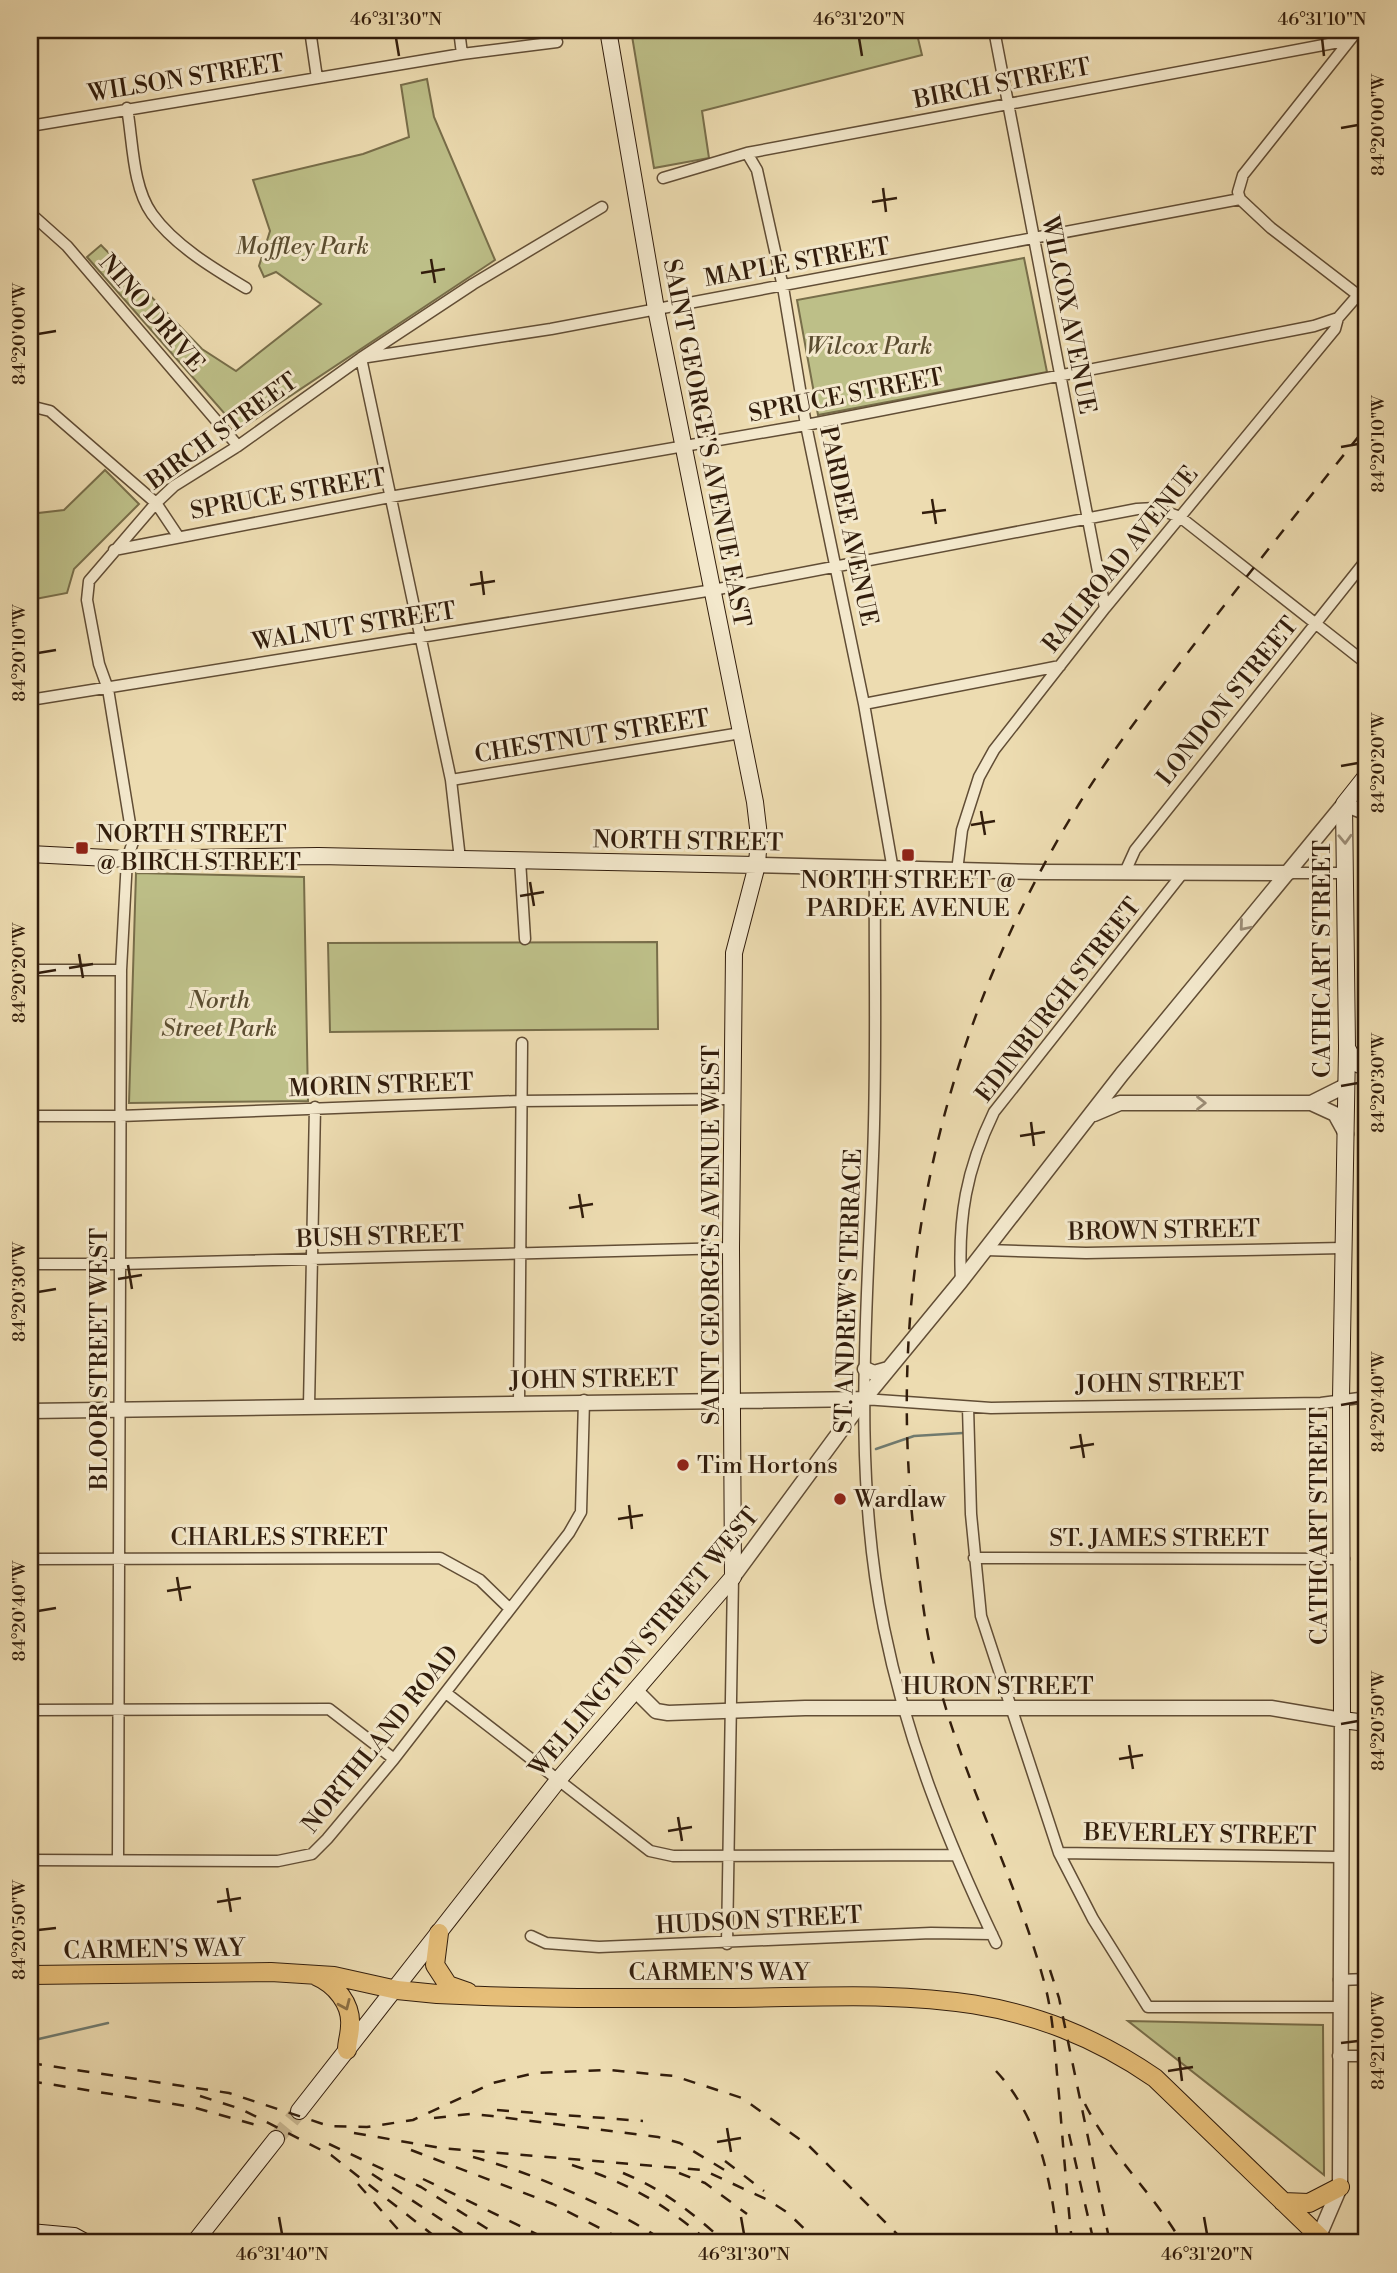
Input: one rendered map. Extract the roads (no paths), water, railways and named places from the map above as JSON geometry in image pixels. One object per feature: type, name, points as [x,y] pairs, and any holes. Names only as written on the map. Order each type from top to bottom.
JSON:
[{"type":"highway","points":[[439,1933],[435,1965],[443,1979],[455,1988],[477,1996]]},
{"type":"highway","name":"CARMEN'S WAY","points":[[30,1975],[271,1972],[334,1976],[397,1990],[477,1996],[873,1996],[986,2005],[1065,2028],[1125,2058],[1180,2100],[1320,2241]]},
{"type":"highway","points":[[312,1975],[324,1979],[338,1992],[348,2009],[350,2028],[347,2050]]},
{"type":"highway","points":[[1283,2202],[1309,2203],[1340,2187]]},
{"type":"main road","name":"SAINT GEORGE'S AVENUE EAST","points":[[608,30],[656,309],[755,802],[759,836],[757,865]]},
{"type":"main road","points":[[1344,804],[1367,775]]},
{"type":"main road","name":"CATHCART STREET","points":[[1342,1720],[1344,1559],[1341,1399],[1347,1048],[1344,804]]},
{"type":"main road","name":"NORTH STREET","points":[[30,854],[127,859],[318,856],[757,865]]},
{"type":"main road","name":"SAINT GEORGE'S AVENUE WEST","points":[[733,1577],[731,1248],[734,953],[757,865]]},
{"type":"main road","points":[[1345,1086],[1367,1069],[1355,1062],[1347,1048]]},
{"type":"main road","name":"WELLINGTON STREET WEST","points":[[299,2111],[397,1990],[559,1779],[733,1577]]},
{"type":"main road","name":"HURON STREET","points":[[1342,1720],[1367,1723]]},
{"type":"main road","points":[[194,2243],[276,2139]]},
{"type":"main road","points":[[30,2232],[74,2236],[87,2243]]},
{"type":"street","points":[[310,30],[317,78]]},
{"type":"street","points":[[459,30],[462,54]]},
{"type":"street","name":"WILCOX AVENUE","points":[[994,30],[1105,608]]},
{"type":"street","points":[[1357,30],[1243,175],[1238,192],[1240,199],[1270,228],[1363,298]]},
{"type":"street","name":"BIRCH STREET","points":[[663,177],[747,153],[1350,40]]},
{"type":"street","name":"WILSON STREET","points":[[30,125],[462,54],[557,42]]},
{"type":"street","points":[[127,108],[139,184],[152,214],[199,260],[246,288]]},
{"type":"street","name":"PARDEE AVENUE","points":[[747,153],[757,170],[783,287],[806,425],[864,704],[893,870]]},
{"type":"street","name":"MAPLE STREET","points":[[361,358],[551,330],[1240,199]]},
{"type":"street","name":"BIRCH STREET","points":[[127,859],[133,842],[108,688],[99,664],[87,600],[89,580],[112,550],[174,486],[238,446],[361,358],[472,284],[601,207]]},
{"type":"street","name":"NINO DRIVE","points":[[30,213],[67,246],[238,446]]},
{"type":"street","name":"RAILROAD AVENUE","points":[[957,871],[962,830],[979,777],[994,750],[1105,608],[1335,329],[1338,318],[1363,298]]},
{"type":"street","name":"SPRUCE STREET","points":[[112,550],[390,497],[806,425],[1314,326],[1338,318]]},
{"type":"street","points":[[361,358],[450,780],[460,859]]},
{"type":"street","points":[[30,406],[50,411],[156,503],[178,536]]},
{"type":"street","name":"WALNUT STREET","points":[[30,700],[713,590],[1155,508],[1180,517]]},
{"type":"street","points":[[1180,517],[1367,664]]},
{"type":"street","name":"LONDON STREET","points":[[1125,873],[1135,850],[1367,559]]},
{"type":"street","points":[[864,704],[1060,666]]},
{"type":"street","name":"CHESTNUT STREET","points":[[450,780],[741,733]]},
{"type":"street","points":[[1344,804],[1367,813]]},
{"type":"street","name":"WELLINGTON STREET WEST","points":[[733,1577],[864,1399],[986,1250],[1122,1074],[1344,804]]},
{"type":"street","name":"BLOOR STREET WEST","points":[[118,1859],[121,970],[127,859]]},
{"type":"street","points":[[520,860],[525,939]]},
{"type":"street","name":"NORTH STREET","points":[[757,865],[957,871],[1346,873]]},
{"type":"street","name":"ST. ANDREW'S TERRACE","points":[[875,869],[874,1151],[864,1399],[868,1511],[884,1627],[914,1748],[954,1855],[994,1939]]},
{"type":"street","name":"EDINBURGH STREET","points":[[961,1281],[959,1237],[974,1154],[994,1112],[1182,874]]},
{"type":"street","points":[[30,970],[121,970]]},
{"type":"street","points":[[519,1402],[522,1043]]},
{"type":"street","points":[[1122,1074],[1124,1092],[1133,1103]]},
{"type":"street","points":[[1311,1104],[1345,1086]]},
{"type":"street","name":"MORIN STREET","points":[[30,1116],[120,1116],[520,1101],[733,1098]]},
{"type":"street","points":[[1090,1116],[1108,1107],[1133,1103],[1311,1104],[1335,1114],[1346,1134]]},
{"type":"street","points":[[309,1406],[315,1107]]},
{"type":"street","name":"BUSH STREET","points":[[30,1264],[731,1248]]},
{"type":"street","name":"BROWN STREET","points":[[986,1250],[1086,1253],[1343,1248]]},
{"type":"street","points":[[865,1369],[874,1373],[888,1369]]},
{"type":"street","name":"JOHN STREET","points":[[30,1411],[121,1412],[584,1400],[864,1399],[968,1407],[1321,1403],[1367,1397]]},
{"type":"street","name":"NORTHLAND ROAD","points":[[30,1860],[278,1861],[312,1854],[394,1759],[582,1513],[584,1400]]},
{"type":"street","points":[[968,1407],[974,1558],[981,1616],[1059,1853],[1093,1919],[1149,2007],[1339,2007]]},
{"type":"street","name":"CHARLES STREET","points":[[30,1559],[440,1558],[480,1580],[510,1609]]},
{"type":"street","name":"ST. JAMES STREET","points":[[974,1558],[1344,1559]]},
{"type":"street","name":"SAINT GEORGE'S AVENUE WEST","points":[[727,1944],[733,1577]]},
{"type":"street","name":"HURON STREET","points":[[635,1690],[656,1711],[1009,1707],[1271,1708],[1342,1720]]},
{"type":"street","points":[[446,1693],[650,1851],[673,1856],[954,1855]]},
{"type":"street","points":[[30,1710],[329,1709],[394,1759]]},
{"type":"street","name":"CATHCART STREET","points":[[1320,2241],[1340,2187],[1338,2056],[1342,1720]]},
{"type":"street","name":"BEVERLEY STREET","points":[[1059,1853],[1340,1857]]},
{"type":"street","name":"HUDSON STREET","points":[[531,1936],[546,1943],[570,1947],[727,1944],[931,1933],[994,1939]]},
{"type":"street","points":[[1339,1980],[1367,1979]]},
{"type":"street","points":[[1338,2056],[1367,2056]]},
{"type":"waterway","points":[[876,1449],[914,1436],[963,1433]]},
{"type":"waterway","points":[[30,2041],[108,2023]]},
{"type":"tunnel","points":[[276,2139],[299,2111]]},
{"type":"railway","points":[[1072,2243],[1054,2036],[1047,1992],[1017,1898],[971,1780],[944,1701],[925,1616],[915,1543],[907,1445],[908,1348],[917,1253],[934,1159],[958,1067],[991,977],[1031,889],[1079,804],[1129,730],[1228,600],[1367,426]]},
{"type":"railway","points":[[1050,1970],[1059,1998],[1110,2243]]},
{"type":"railway","points":[[30,2063],[229,2093],[329,2126],[367,2127],[413,2120],[493,2083],[535,2073],[609,2070],[674,2076],[742,2098],[809,2146],[906,2243]]},
{"type":"railway","points":[[996,2071],[1023,2109],[1041,2151],[1052,2197],[1058,2243]]},
{"type":"railway","points":[[30,2081],[192,2107],[256,2125]]},
{"type":"railway","points":[[200,2096],[241,2109],[331,2155],[443,2243]]},
{"type":"railway","points":[[1085,2104],[1107,2141],[1159,2208],[1182,2243]]},
{"type":"railway","points":[[497,2110],[643,2121]]},
{"type":"railway","points":[[434,2118],[470,2114],[658,2137],[680,2143],[731,2174]]},
{"type":"railway","points":[[354,2133],[441,2148],[703,2170],[768,2200],[788,2213],[819,2243]]},
{"type":"railway","points":[[1069,2134],[1094,2243]]},
{"type":"railway","points":[[329,2144],[421,2187],[510,2243]]},
{"type":"railway","points":[[411,2150],[553,2204],[629,2243]]},
{"type":"railway","points":[[473,2157],[573,2193],[623,2217],[667,2243]]},
{"type":"railway","points":[[725,2161],[764,2191]]},
{"type":"railway","points":[[572,2165],[611,2179],[646,2196],[710,2243]]},
{"type":"railway","points":[[623,2173],[678,2203],[726,2243]]},
{"type":"railway","points":[[679,2173],[705,2183],[747,2214]]},
{"type":"railway","points":[[372,2174],[477,2243]]},
{"type":"railway","points":[[423,2179],[555,2243]]},
{"type":"railway","points":[[358,2184],[410,2243]]},
{"type":"railway","points":[[934,2237],[941,2243]]},
{"type":"place","name":"NORTH STREET @ BIRCH STREET","points":[[82,848]]},
{"type":"place","name":"NORTH STREET @ PARDEE AVENUE","points":[[908,855]]},
{"type":"place","name":"Tim Hortons","points":[[683,1465]]},
{"type":"place","name":"Wardlaw","points":[[840,1499]]},
{"type":"park label","name":"Moffley Park","points":[[302,246]]},
{"type":"park label","name":"Wilcox Park","points":[[869,346]]},
{"type":"park label","name":"North Street Park","points":[[219,1014]]}]
